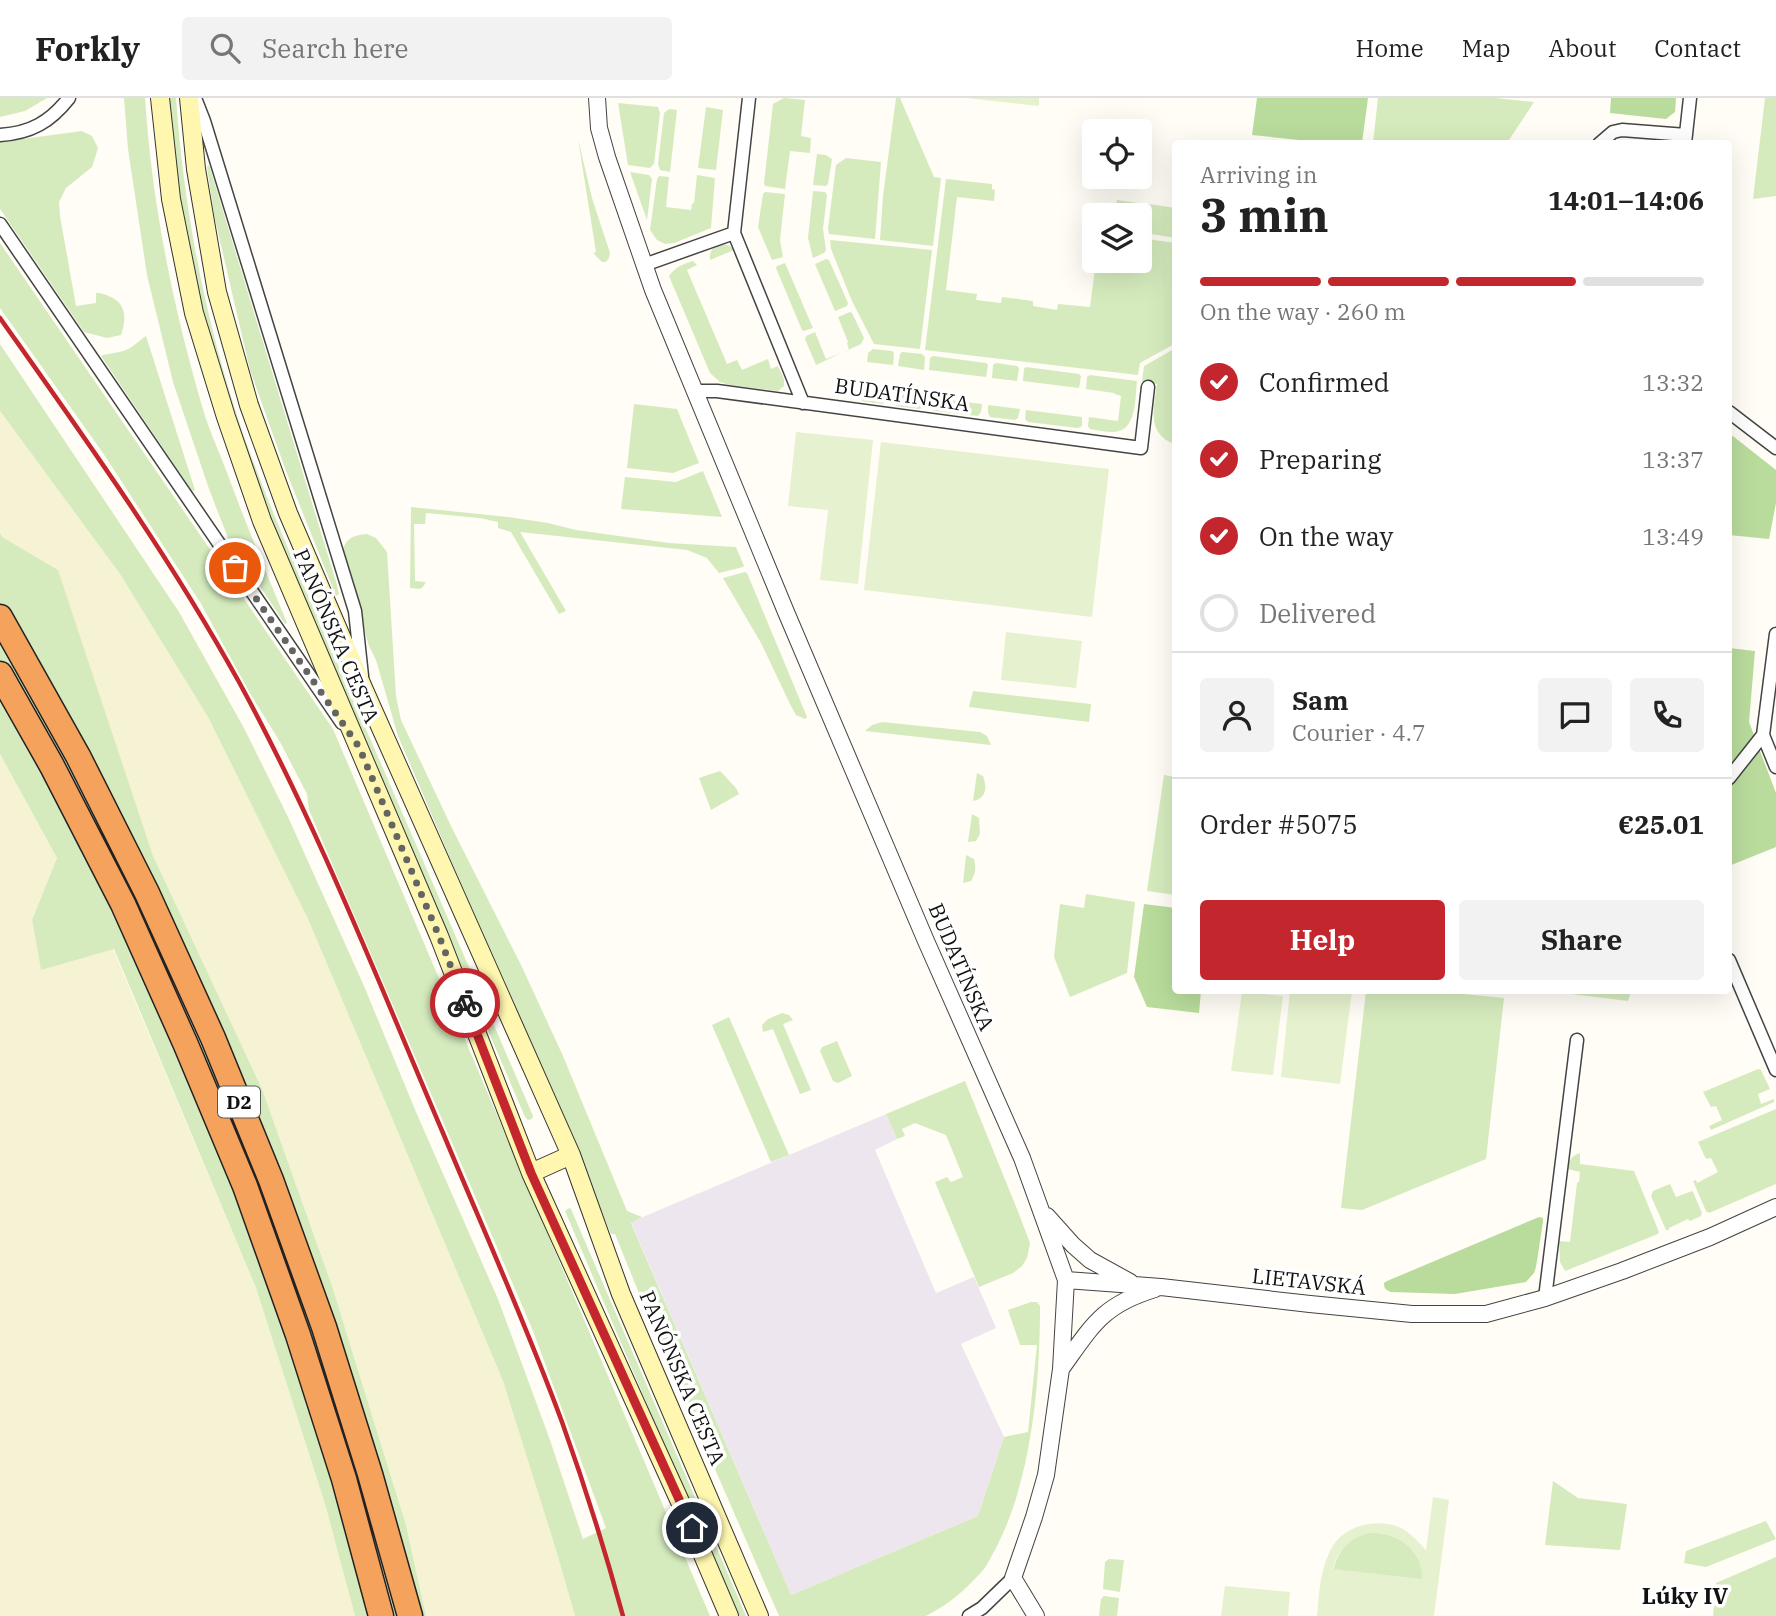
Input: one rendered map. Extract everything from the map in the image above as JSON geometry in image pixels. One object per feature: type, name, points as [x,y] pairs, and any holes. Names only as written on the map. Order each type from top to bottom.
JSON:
[{"type":"highway","name":"D2","points":[[0,617],[78,756],[147,893],[229,1077],[271,1180],[324,1327],[370,1474],[410,1616]]},
{"type":"highway","name":"D2","points":[[0,674],[52,766],[122,904],[186,1045],[245,1186],[344,1479],[382,1616]]},
{"type":"main road","name":"PANÓNSKA CESTA","points":[[160,98],[173,210],[191,300],[209,365],[262,521],[439,936],[531,1173],[729,1616]]},
{"type":"main road","name":"PANÓNSKA CESTA","points":[[189,98],[196,169],[217,292],[248,405],[288,513],[571,1155],[621,1294],[759,1616]]},
{"type":"main road","points":[[531,1173],[571,1155]]},
{"type":"street","points":[[0,135],[41,125],[69,98]]},
{"type":"street","name":"PANÓNSKA CESTA","points":[[195,98],[355,611],[364,690]]},
{"type":"street","name":"BUDATÍNSKA","points":[[597,98],[599,128],[607,157],[644,265],[828,710],[1022,1158],[1066,1280],[1061,1369],[1046,1475],[1013,1578]]},
{"type":"street","name":"BUDATÍNSKA","points":[[749,98],[734,233],[803,403]]},
{"type":"street","points":[[1604,140],[1613,132],[1622,130],[1685,139],[1690,98]]},
{"type":"street","points":[[0,224],[359,747]]},
{"type":"street","points":[[644,265],[734,233]]},
{"type":"street","name":"BUDATÍNSKA","points":[[695,391],[717,391],[1141,448],[1149,387]]},
{"type":"street","points":[[1732,414],[1776,448]]},
{"type":"street","points":[[1776,634],[1763,735],[1776,767]]},
{"type":"street","points":[[1732,774],[1763,735]]},
{"type":"street","points":[[1732,967],[1776,1070]]},
{"type":"street","points":[[1545,1298],[1577,1040]]},
{"type":"street","points":[[1039,1206],[1090,1260],[1134,1284]]},
{"type":"street","name":"LIETAVSKÁ","points":[[1066,1280],[1134,1284],[1412,1314],[1486,1314],[1545,1298],[1622,1271],[1710,1237],[1776,1207]]},
{"type":"street","points":[[1061,1369],[1098,1319],[1110,1309],[1138,1294],[1161,1287]]},
{"type":"street","points":[[969,1616],[982,1608],[1013,1578],[1036,1616]]},
{"type":"shaded area","points":[[0,411],[120,574],[208,717],[308,919],[503,1381],[575,1616],[426,1616],[406,1525],[332,1286],[262,1089],[0,533]]},
{"type":"shaded area","points":[[0,754],[57,858],[32,920],[41,969],[113,949],[256,1288],[325,1504],[355,1616],[0,1616]]},
{"type":"shaded area","points":[[886,1114],[897,1139],[875,1150],[936,1293],[974,1277],[996,1328],[961,1344],[1004,1437],[978,1516],[791,1595],[631,1222]]},
{"type":"green space","points":[[0,98],[47,98],[25,111],[0,117]]},
{"type":"green space","points":[[124,98],[145,98],[159,219],[174,298],[194,377],[210,430],[287,623],[285,624],[228,538],[173,382],[147,275],[128,149]]},
{"type":"green space","points":[[169,98],[176,98],[185,184],[199,271],[219,356],[245,439],[285,542],[532,1119],[525,1117],[262,501],[207,339],[187,242]]},
{"type":"green space","points":[[784,98],[805,100],[801,136],[811,138],[810,153],[790,151],[785,189],[765,186],[764,183],[773,104]]},
{"type":"green space","points":[[896,98],[900,98],[934,177],[941,178],[933,246],[880,240]]},
{"type":"green space","points":[[967,98],[1039,98],[1039,106]]},
{"type":"green space","points":[[1257,98],[1368,98],[1362,140],[1300,140],[1252,135]]},
{"type":"green space","points":[[1378,98],[1495,98],[1534,102],[1509,140],[1373,140]]},
{"type":"green space","points":[[1611,98],[1676,98],[1675,112],[1666,119],[1610,113]]},
{"type":"green space","points":[[1765,98],[1776,98],[1776,196],[1753,199]]},
{"type":"green space","points":[[618,103],[658,107],[660,113],[654,164],[650,168],[628,165]]},
{"type":"green space","points":[[706,107],[723,110],[716,170],[698,168]]},
{"type":"green space","points":[[669,109],[677,110],[670,172],[660,170],[658,164],[664,113]]},
{"type":"green space","points":[[82,131],[92,136],[98,148],[92,167],[66,188],[59,202],[60,216],[76,306],[96,303],[98,293],[118,301],[123,309],[124,324],[121,335],[107,338],[84,332],[0,209],[0,142]]},
{"type":"green space","points":[[578,139],[592,198],[610,253],[606,262],[602,262],[593,253],[596,252]]},
{"type":"green space","points":[[817,154],[832,159],[826,186],[813,185]]},
{"type":"green space","points":[[846,158],[881,162],[875,239],[829,234],[836,165]]},
{"type":"green space","points":[[209,165],[337,585],[339,594],[336,596],[286,471],[250,370],[214,215],[207,167]]},
{"type":"green space","points":[[630,172],[649,175],[652,179],[647,220]]},
{"type":"green space","points":[[697,175],[715,178],[711,228],[674,243],[665,244],[657,240],[650,230],[657,179],[659,176],[669,177],[666,207],[691,210]]},
{"type":"green space","points":[[946,179],[992,184],[992,189],[995,190],[994,201],[957,197],[946,290],[977,294],[976,300],[1001,303],[1002,297],[1033,301],[1033,306],[1057,310],[1058,304],[1090,307],[1094,273],[1152,273],[1152,240],[1172,242],[1172,345],[1140,363],[1138,375],[925,350]]},
{"type":"green space","points":[[813,191],[825,192],[827,195],[823,229],[826,250],[813,258],[808,238]]},
{"type":"green space","points":[[765,192],[785,194],[780,240],[783,257],[772,260],[758,227]]},
{"type":"green space","points":[[1117,200],[1138,203],[1117,203]]},
{"type":"green space","points":[[1152,204],[1172,207],[1172,237],[1152,234]]},
{"type":"green space","points":[[830,240],[932,250],[920,349],[874,344],[852,301],[831,249]]},
{"type":"green space","points":[[0,243],[333,729],[710,1616],[575,1616],[503,1381],[308,919],[208,717],[120,574],[0,411],[0,344],[179,612],[244,728],[289,819],[498,1299],[583,1539],[606,1528],[533,1331],[309,810],[307,794],[200,602],[103,453],[0,308]]},
{"type":"green space","points":[[723,244],[734,250],[710,260],[713,249]]},
{"type":"green space","points":[[829,260],[848,303],[835,311],[815,264]]},
{"type":"green space","points":[[693,261],[697,265],[687,270],[727,364],[737,360],[742,370],[768,359],[771,369],[778,366],[784,379],[784,386],[778,391],[730,385],[720,382],[710,373],[669,276],[680,266]]},
{"type":"green space","points":[[785,263],[813,328],[802,330],[776,268]]},
{"type":"green space","points":[[850,312],[864,338],[861,344],[849,350],[838,317]]},
{"type":"green space","points":[[815,332],[826,359],[844,352],[816,365],[806,336]]},
{"type":"green space","points":[[146,336],[195,490],[192,491],[101,356],[127,350]]},
{"type":"green space","points":[[873,349],[892,351],[893,365],[867,362],[868,353]]},
{"type":"green space","points":[[1172,350],[1172,443],[1166,440],[1156,427],[1154,411],[1157,384],[1142,381],[1144,366]]},
{"type":"green space","points":[[902,352],[922,354],[925,357],[924,370],[898,366]]},
{"type":"green space","points":[[933,356],[986,363],[986,377],[929,370],[930,358]]},
{"type":"green space","points":[[996,363],[1017,366],[1017,381],[992,378],[993,365]]},
{"type":"green space","points":[[1026,367],[1079,374],[1079,388],[1023,381]]},
{"type":"green space","points":[[1090,375],[1137,381],[1131,420],[1121,431],[1090,429],[1088,426],[1089,417],[1118,421],[1121,396],[1086,389],[1087,377]]},
{"type":"green space","points":[[863,390],[889,393],[887,401],[883,404],[862,401]]},
{"type":"green space","points":[[894,393],[926,398],[925,406],[920,409],[896,406]]},
{"type":"green space","points":[[932,398],[982,404],[981,412],[978,416],[934,411],[931,407]]},
{"type":"green space","points":[[634,404],[677,409],[699,463],[673,473],[627,468]]},
{"type":"green space","points":[[988,405],[1020,409],[1018,418],[1015,420],[990,417]]},
{"type":"green space","points":[[1026,410],[1082,417],[1082,426],[1078,428],[1028,422],[1025,419]]},
{"type":"green space","points":[[796,432],[873,440],[858,584],[820,580],[828,510],[788,506]]},
{"type":"green space","points":[[1732,435],[1776,470],[1776,503],[1769,539],[1732,535]]},
{"type":"green space","points":[[881,442],[1109,469],[1092,617],[864,590]]},
{"type":"green space","points":[[703,471],[722,517],[621,509],[625,477],[676,482]]},
{"type":"green space","points":[[411,507],[508,517],[669,543],[736,547],[744,566],[719,573],[707,558],[687,550],[520,532],[566,611],[559,614],[511,532],[498,528],[498,522],[426,513],[425,524],[414,524],[415,581],[426,582],[420,589],[410,588]]},
{"type":"green space","points":[[0,533],[2,537],[58,570],[153,856],[262,1089],[332,1286],[406,1525],[426,1616],[355,1616],[325,1504],[256,1288],[114,949],[41,970],[32,920],[57,858],[0,754]]},
{"type":"green space","points":[[367,534],[376,538],[387,552],[396,696],[401,720],[563,1056],[627,1211],[642,1217],[631,1223],[791,1595],[978,1516],[1004,1437],[1028,1432],[1037,1345],[1020,1345],[1008,1310],[1031,1302],[1037,1302],[1040,1306],[1032,1429],[1009,1519],[984,1569],[957,1596],[926,1616],[779,1616],[615,1234],[611,1234],[398,736],[342,554],[350,539]]},
{"type":"green space","points":[[745,572],[807,717],[805,719],[796,715],[761,643],[723,578]]},
{"type":"green space","points":[[1006,632],[1082,641],[1076,688],[1001,680]]},
{"type":"green space","points":[[1732,648],[1755,651],[1749,722],[1776,793],[1776,847],[1732,865]]},
{"type":"green space","points":[[973,691],[1091,704],[1089,722],[969,707]]},
{"type":"green space","points":[[882,722],[980,732],[987,736],[991,745],[865,731]]},
{"type":"green space","points":[[720,771],[739,794],[711,810],[699,778]]},
{"type":"green space","points":[[977,773],[983,776],[985,788],[983,795],[973,801]]},
{"type":"green space","points":[[1164,775],[1172,776],[1172,894],[1147,891]]},
{"type":"green space","points":[[972,814],[979,818],[980,834],[976,841],[968,842]]},
{"type":"green space","points":[[966,855],[974,859],[975,870],[971,881],[963,883]]},
{"type":"green space","points":[[1086,894],[1135,902],[1127,973],[1070,997],[1054,957],[1060,904],[1084,908]]},
{"type":"green space","points":[[1144,904],[1172,908],[1172,994],[1201,994],[1199,1013],[1147,1007],[1134,977]]},
{"type":"green space","points":[[1242,994],[1283,996],[1273,1075],[1231,1071]]},
{"type":"green space","points":[[1290,994],[1352,994],[1340,1084],[1281,1077]]},
{"type":"green space","points":[[1366,994],[1463,994],[1504,998],[1486,1159],[1362,1210],[1341,1208]]},
{"type":"green space","points":[[1571,994],[1630,994],[1628,1001]]},
{"type":"green space","points":[[782,1013],[793,1020],[783,1024],[811,1090],[800,1094],[773,1029],[763,1032],[762,1025],[768,1019]]},
{"type":"green space","points":[[729,1017],[789,1155],[771,1162],[712,1025]]},
{"type":"green space","points":[[837,1041],[852,1076],[838,1083],[833,1081],[820,1051],[822,1047]]},
{"type":"green space","points":[[1758,1069],[1770,1089],[1758,1094],[1761,1104],[1774,1099],[1774,1102],[1711,1130],[1709,1126],[1722,1120],[1716,1106],[1711,1107],[1703,1092]]},
{"type":"green space","points":[[965,1081],[1030,1243],[1022,1266],[1013,1273],[979,1287],[935,1182],[947,1177],[951,1182],[963,1177],[946,1135],[915,1123],[902,1129],[905,1136],[897,1139],[886,1114]]},
{"type":"green space","points":[[1776,1109],[1776,1184],[1709,1213],[1693,1181],[1696,1180],[1697,1183],[1718,1172],[1711,1158],[1706,1159],[1698,1142]]},
{"type":"green space","points":[[1580,1153],[1580,1164],[1634,1171],[1659,1232],[1565,1271],[1560,1262],[1559,1241],[1570,1242],[1580,1172],[1568,1169],[1571,1159]]},
{"type":"green space","points":[[1670,1184],[1676,1197],[1692,1191],[1702,1213],[1701,1216],[1666,1230],[1651,1196],[1653,1191]]},
{"type":"green space","points":[[569,1208],[746,1616],[737,1616],[565,1211]]},
{"type":"green space","points":[[1539,1217],[1543,1218],[1543,1222],[1536,1267],[1526,1282],[1455,1294],[1391,1292],[1385,1288],[1384,1283],[1387,1281]]},
{"type":"green space","points":[[1553,1481],[1578,1498],[1627,1504],[1620,1550],[1545,1545]]},
{"type":"green space","points":[[1433,1497],[1449,1500],[1434,1616],[1317,1616],[1324,1566],[1335,1543],[1349,1530],[1377,1523],[1396,1526],[1409,1533],[1426,1550]],"holes":[[[1379,1533],[1398,1539],[1413,1551],[1421,1568],[1422,1579],[1333,1569],[1341,1551],[1350,1542],[1361,1535]]]},
{"type":"green space","points":[[1766,1521],[1776,1539],[1706,1567],[1684,1563],[1686,1551]]},
{"type":"green space","points":[[1368,1533],[1389,1535],[1406,1544],[1418,1559],[1423,1579],[1328,1616],[1334,1566],[1339,1555],[1355,1538]]},
{"type":"green space","points":[[1776,1557],[1776,1616],[1713,1616],[1716,1583]]},
{"type":"green space","points":[[1109,1559],[1124,1560],[1120,1592],[1103,1589],[1105,1562]]},
{"type":"green space","points":[[1225,1586],[1290,1592],[1288,1616],[1221,1616]]},
{"type":"green space","points":[[1104,1596],[1119,1598],[1117,1616],[1099,1616],[1101,1599]]},
{"type":"railway","points":[[0,318],[125,497],[184,588],[239,682],[295,792],[371,962],[534,1349],[579,1470],[623,1616]]},
{"type":"way so far","points":[[235,568],[359,747],[465,1003]]},
{"type":"district","name":"Lúky IV","points":[[1685,1596]]},
{"type":"route","points":[[465,1003],[531,1173],[692,1528]]}]
